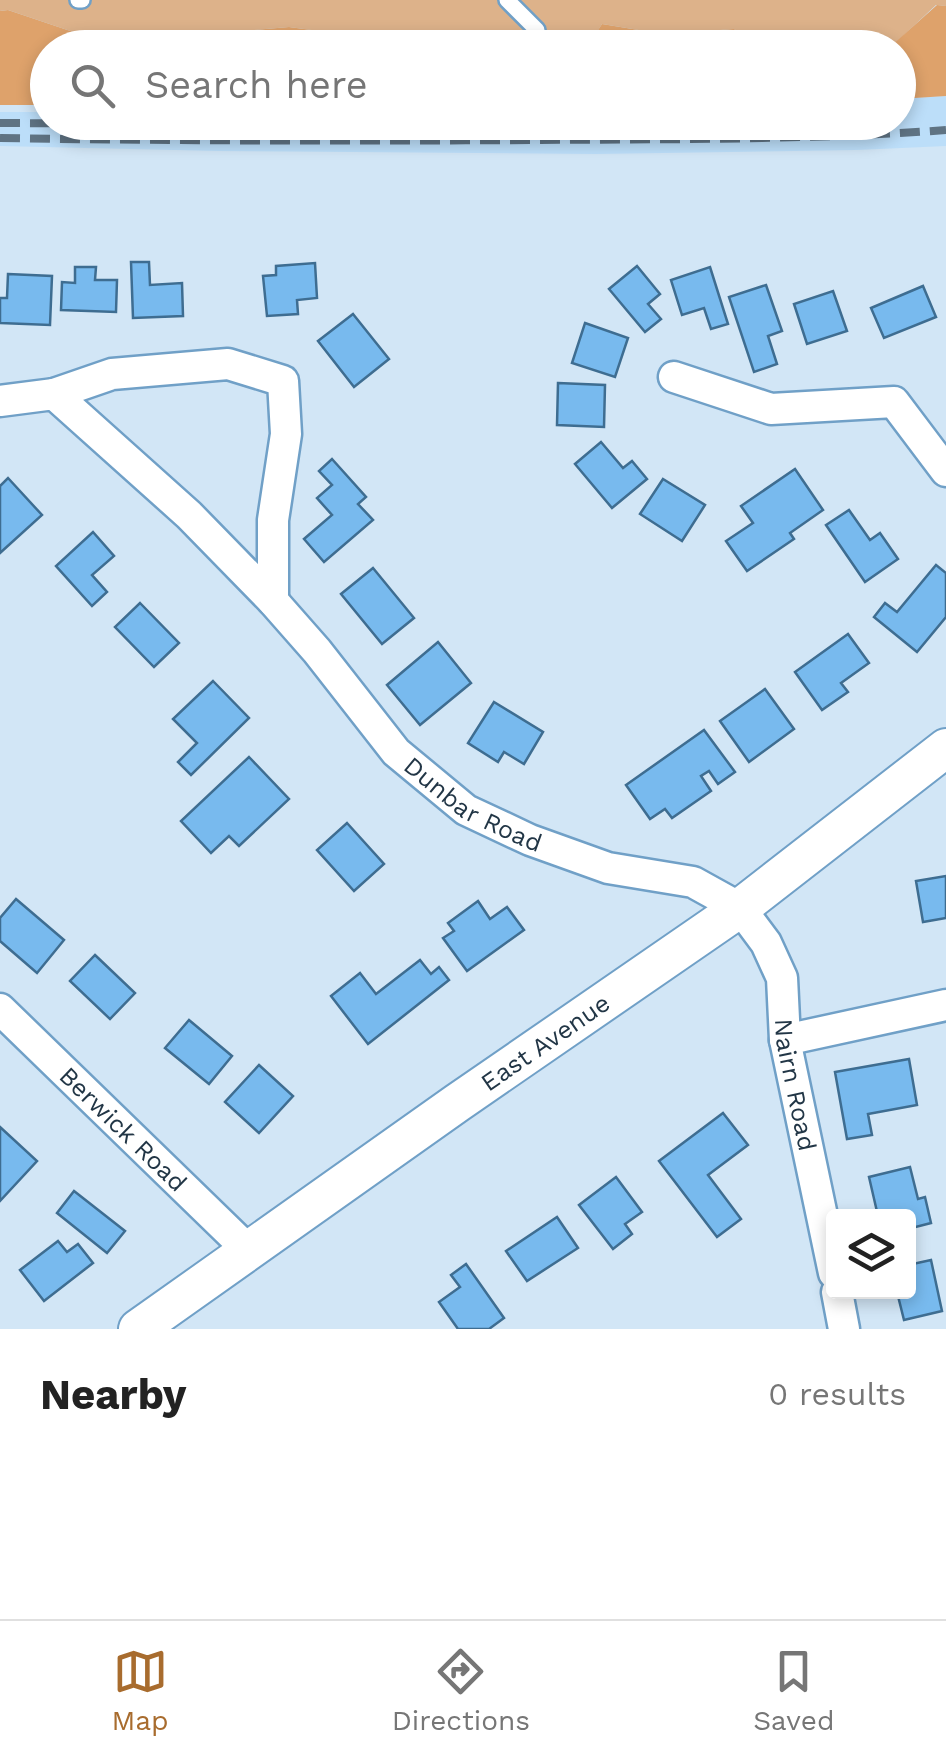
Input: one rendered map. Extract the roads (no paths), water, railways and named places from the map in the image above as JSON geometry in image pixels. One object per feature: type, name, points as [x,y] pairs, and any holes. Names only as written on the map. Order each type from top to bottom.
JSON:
[{"type":"street","points":[[0,401],[54,394],[112,374],[228,364],[284,381],[286,434],[273,520],[273,602]]},
{"type":"street","points":[[674,377],[771,409],[894,402],[946,471]]},
{"type":"street","name":"Dunbar Road","points":[[54,394],[189,515],[317,651],[396,752],[466,810],[530,840],[608,868],[693,882],[740,908]]},
{"type":"street","name":"East Avenue","points":[[138,1329],[740,908],[946,748]]},
{"type":"street","name":"Nairn Road","points":[[740,908],[766,943],[782,978],[785,1040],[826,1235]]},
{"type":"street","points":[[785,1040],[946,1005]]},
{"type":"street","name":"Berwick Road","points":[[0,1008],[248,1250]]},
{"type":"street","points":[[838,1299],[844,1329]]},
{"type":"lane","points":[[507,0],[536,30]]},
{"type":"railway","points":[[0,123],[30,123]]},
{"type":"railway","points":[[916,132],[946,130]]},
{"type":"railway","points":[[0,138],[30,138]]}]
